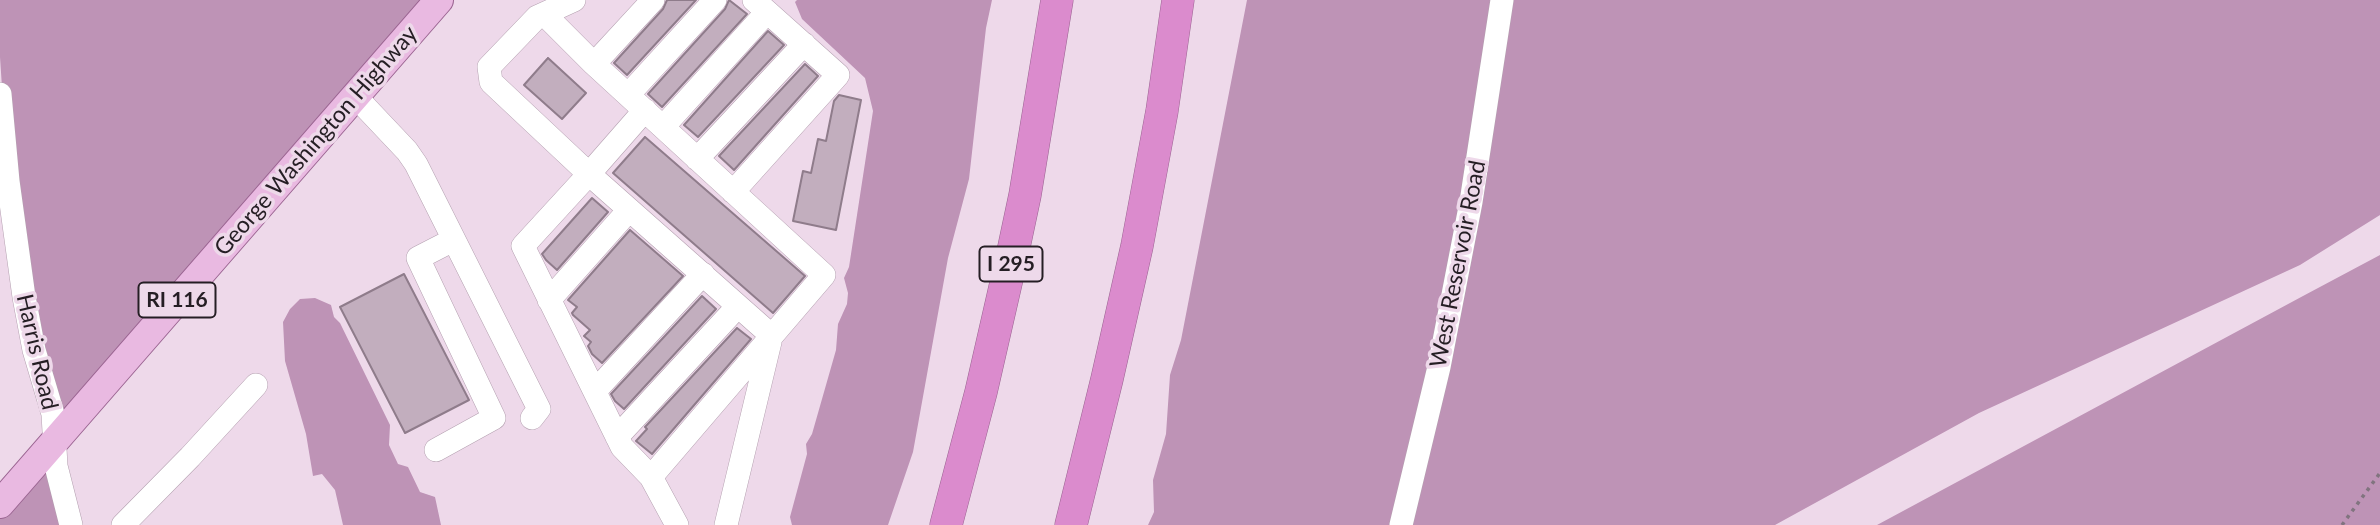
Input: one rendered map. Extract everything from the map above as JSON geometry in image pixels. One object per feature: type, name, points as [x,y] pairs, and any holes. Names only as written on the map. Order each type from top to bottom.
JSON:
[{"type":"highway","name":"I 295","points":[[946,525],[1012,261],[1058,0]]},
{"type":"highway","points":[[1071,525],[1108,379],[1137,246],[1178,0]]},
{"type":"main road","name":"George Washington Highway","points":[[0,504],[439,0]]},
{"type":"street","points":[[574,0],[537,17],[489,67],[491,82],[589,174],[772,336]]},
{"type":"street","points":[[594,64],[653,0]]},
{"type":"street","points":[[677,525],[651,477],[622,447],[523,246],[589,174],[637,103],[715,0]]},
{"type":"street","name":"West Reservoir Road","points":[[1401,525],[1439,367],[1471,202],[1502,0]]},
{"type":"street","points":[[663,127],[760,6],[838,75],[733,192]]},
{"type":"street","points":[[544,14],[594,64],[824,275],[651,477]]},
{"type":"street","points":[[697,159],[804,44]]},
{"type":"street","name":"Harris Road","points":[[0,94],[9,192],[24,297],[34,350],[52,414],[56,466],[71,525]]},
{"type":"street","points":[[355,96],[416,164],[539,409],[532,418]]},
{"type":"street","points":[[549,300],[629,210]]},
{"type":"street","points":[[436,450],[494,418],[418,258],[453,240]]},
{"type":"street","points":[[595,391],[703,274]]},
{"type":"street","points":[[617,437],[738,306]]},
{"type":"street","points":[[726,525],[772,336]]},
{"type":"street","points":[[123,525],[256,385]]},
{"type":"path","points":[[2342,525],[2380,473]]},
{"type":"shaded area","points":[[0,0],[436,0],[66,422],[45,416],[5,133],[0,57]]},
{"type":"shaded area","points":[[992,0],[986,28],[969,179],[948,258],[913,452],[888,525],[792,525],[790,517],[807,454],[806,444],[812,434],[836,350],[838,324],[847,304],[848,293],[844,278],[849,267],[873,111],[865,78],[802,19],[795,2]]},
{"type":"shaded area","points":[[1247,0],[2380,0],[2380,215],[2300,265],[1979,413],[1775,525],[1148,525],[1154,512],[1153,480],[1166,434],[1170,375],[1181,340]]},
{"type":"shaded area","points":[[2380,255],[2380,525],[1877,525],[2303,296]]},
{"type":"shaded area","points":[[315,298],[331,305],[334,317],[340,323],[390,425],[389,445],[398,464],[408,467],[420,492],[435,497],[441,525],[343,525],[335,490],[322,474],[313,476],[306,434],[285,361],[283,322],[300,299]]},
{"type":"shaded area","points":[[40,454],[72,525],[0,525],[0,500]]},
{"type":"building","points":[[667,0],[696,0],[627,75],[614,63],[663,9]]},
{"type":"building","points":[[729,0],[747,14],[662,107],[648,94],[725,9]]},
{"type":"building","points":[[768,31],[784,45],[698,137],[684,125]]},
{"type":"building","points":[[548,58],[586,93],[562,119],[524,85]]},
{"type":"building","points":[[805,64],[818,76],[734,170],[719,156]]},
{"type":"building","points":[[839,95],[861,100],[836,230],[793,221],[803,171],[811,173],[818,139],[826,141],[834,101]]},
{"type":"building","points":[[645,137],[805,276],[773,313],[613,173]]},
{"type":"building","points":[[592,198],[608,212],[557,270],[542,254]]},
{"type":"building","points":[[630,230],[683,276],[602,363],[592,354],[588,346],[591,342],[584,336],[590,330],[573,315],[577,307],[568,300]]},
{"type":"building","points":[[404,274],[469,400],[405,433],[340,307]]},
{"type":"building","points":[[702,296],[716,309],[624,409],[611,394]]},
{"type":"building","points":[[737,328],[751,339],[652,454],[636,441],[647,429],[645,427]]}]
